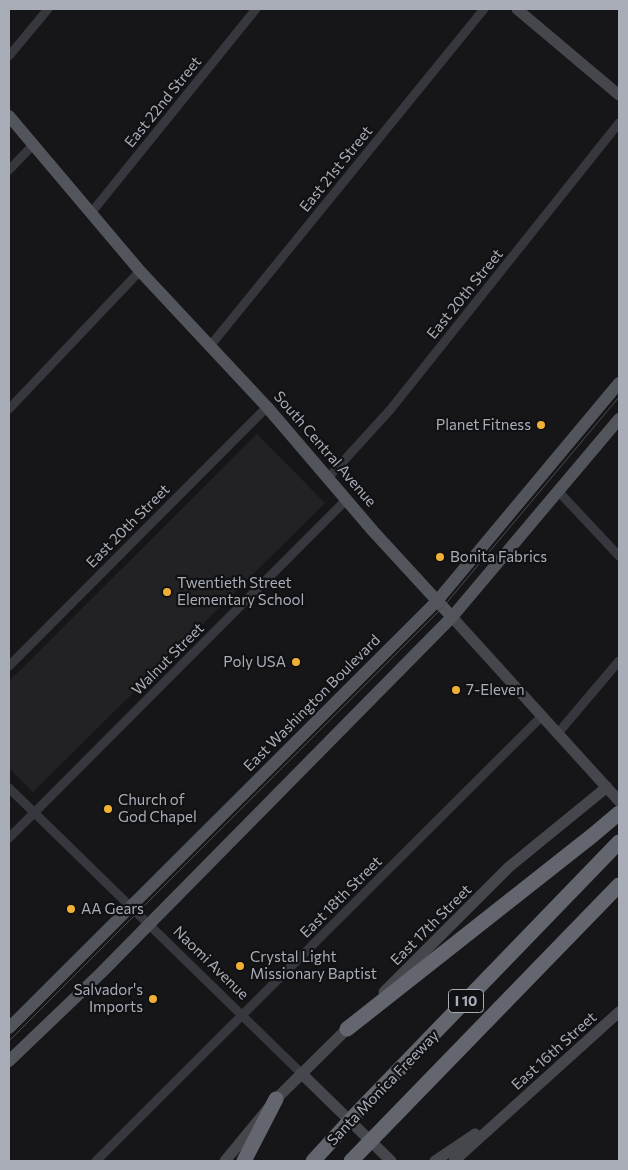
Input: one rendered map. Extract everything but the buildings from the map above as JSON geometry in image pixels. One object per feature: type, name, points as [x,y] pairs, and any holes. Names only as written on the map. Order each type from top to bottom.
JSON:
[{"type":"highway","points":[[347,1029],[619,813]]},
{"type":"highway","name":"Santa Monica Freeway","points":[[313,1161],[619,842]]},
{"type":"highway","name":"Santa Monica Freeway","points":[[351,1161],[619,885]]},
{"type":"highway","points":[[244,1161],[276,1099]]},
{"type":"main road","points":[[517,9],[619,95]]},
{"type":"main road","name":"South Central Avenue","points":[[9,116],[140,271],[267,406],[346,500],[619,801]]},
{"type":"main road","name":"East Washington Boulevard","points":[[9,1028],[437,600],[619,383]]},
{"type":"main road","points":[[9,1062],[102,972],[452,617],[619,419]]},
{"type":"main road","name":"East 17th Street","points":[[226,1161],[276,1099],[301,1073],[509,867],[607,787]]},
{"type":"main road","name":"East 16th Street","points":[[454,1161],[619,1012]]},
{"type":"main road","name":"Naomi Avenue","points":[[301,1073],[391,1161]]},
{"type":"main road","name":"East 16th Street","points":[[436,1161],[510,1111]]},
{"type":"street","points":[[9,56],[48,9]]},
{"type":"street","name":"East 22nd Street","points":[[91,213],[256,9]]},
{"type":"street","name":"East 21st Street","points":[[210,346],[484,9]]},
{"type":"street","name":"East 20th Street","points":[[328,478],[390,410],[619,124]]},
{"type":"street","points":[[9,170],[33,145]]},
{"type":"street","points":[[9,409],[140,271]]},
{"type":"street","name":"East 20th Street","points":[[9,666],[267,406]]},
{"type":"street","points":[[558,491],[619,556]]},
{"type":"street","name":"Walnut Street","points":[[9,838],[346,500]]},
{"type":"street","points":[[558,733],[619,661]]},
{"type":"street","name":"East 18th Street","points":[[96,1161],[542,716]]},
{"type":"street","name":"Naomi Avenue","points":[[9,788],[301,1073]]},
{"type":"shaded area","name":"Twentieth Street Elementary School","points":[[257,434],[325,503],[33,792],[9,768],[9,681]]},
{"type":"tram line","points":[[9,1041],[443,607],[619,397]]},
{"type":"place","name":"Planet Fitness","points":[[541,425]]},
{"type":"place","name":"Bonita Fabrics","points":[[440,557]]},
{"type":"place","name":"Twentieth Street Elementary School","points":[[167,592]]},
{"type":"place","name":"Poly USA","points":[[296,662]]},
{"type":"place","name":"7-Eleven","points":[[456,690]]},
{"type":"place","name":"Church of God Chapel","points":[[108,809]]},
{"type":"place","name":"AA Gears","points":[[71,909]]},
{"type":"place","name":"Crystal Light Missionary Baptist","points":[[240,966]]},
{"type":"place","name":"Salvador's Imports","points":[[153,999]]}]
